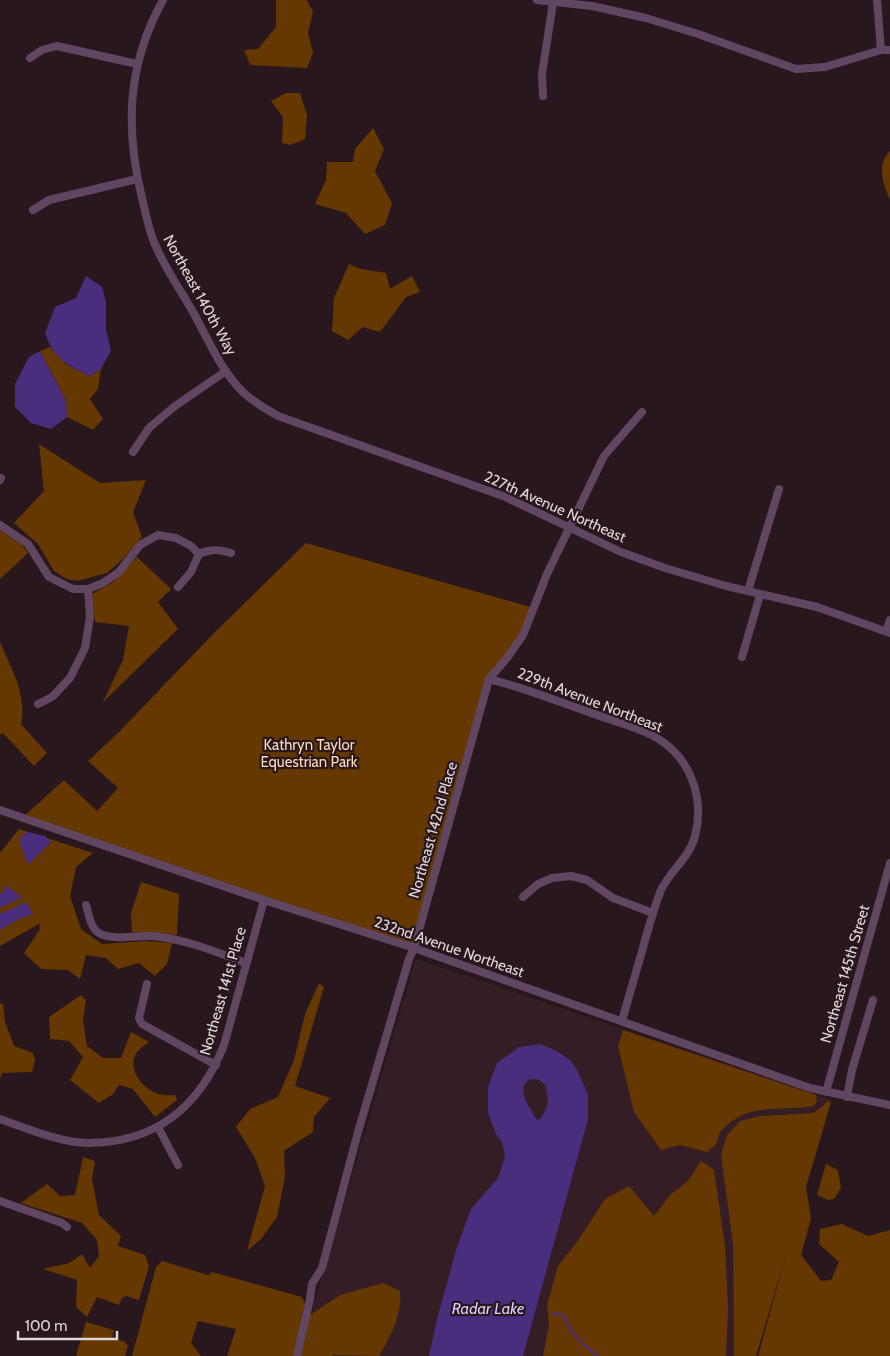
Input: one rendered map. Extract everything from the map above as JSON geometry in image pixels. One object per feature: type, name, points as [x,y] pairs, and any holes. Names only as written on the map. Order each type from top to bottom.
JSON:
[{"type":"street","name":"Northeast 140th Way","points":[[163,0],[147,34],[137,64],[133,86],[131,120],[133,158],[154,243],[226,371]]},
{"type":"street","points":[[537,0],[592,6],[646,18],[698,34],[796,69],[825,67],[881,50],[890,50]]},
{"type":"street","points":[[877,0],[881,50]]},
{"type":"street","points":[[543,96],[542,74],[553,3]]},
{"type":"street","points":[[30,58],[42,50],[56,46],[137,64]]},
{"type":"street","points":[[33,210],[49,200],[137,179]]},
{"type":"street","points":[[133,452],[149,428],[174,406],[226,371]]},
{"type":"street","name":"227th Avenue Northeast","points":[[226,371],[243,392],[259,405],[278,416],[502,496],[621,552],[706,581],[817,607],[888,632]]},
{"type":"street","name":"Northeast 142nd Place","points":[[297,1356],[312,1284],[322,1268],[358,1132],[409,959],[414,948],[489,679],[523,635],[547,574],[604,456],[642,412]]},
{"type":"street","points":[[748,591],[779,489]]},
{"type":"street","points":[[0,525],[28,544],[49,577],[73,589],[88,589],[103,583],[118,572],[140,545],[158,535],[176,538],[191,546],[199,554]]},
{"type":"street","points":[[178,587],[191,572],[199,554],[208,550],[220,550],[231,553]]},
{"type":"street","points":[[38,704],[52,697],[70,678],[85,648],[90,617],[88,589]]},
{"type":"street","points":[[742,657],[760,595]]},
{"type":"street","points":[[888,632],[890,620]]},
{"type":"street","name":"229th Avenue Northeast","points":[[489,679],[510,684],[644,732],[663,741],[677,755],[688,771],[696,791],[698,816],[695,838],[685,856],[668,877],[653,913],[622,1021]]},
{"type":"street","name":"232nd Avenue Northeast","points":[[0,810],[264,900],[414,948],[826,1092],[890,1105]]},
{"type":"street","name":"Northeast 145th Street","points":[[826,1092],[890,863]]},
{"type":"street","points":[[523,897],[538,884],[552,878],[571,876],[587,880],[613,898],[653,913]]},
{"type":"street","name":"Northeast 141st Place","points":[[0,1119],[64,1139],[87,1143],[118,1141],[158,1127],[183,1108],[206,1083],[224,1045],[264,900]]},
{"type":"street","points":[[86,906],[94,929],[100,935],[173,938],[246,963]]},
{"type":"street","points":[[147,984],[139,1018],[142,1024],[216,1065]]},
{"type":"street","points":[[847,1097],[852,1070],[873,1000]]},
{"type":"street","points":[[158,1127],[178,1165]]},
{"type":"street","points":[[0,1201],[62,1223],[68,1227]]},
{"type":"shaded area","points":[[416,959],[832,1100],[756,1356],[299,1356]]},
{"type":"green space","points":[[276,0],[307,0],[313,12],[308,32],[313,53],[307,68],[250,65],[244,50],[258,49],[276,27]]},
{"type":"green space","points":[[286,93],[300,93],[307,115],[305,139],[291,145],[282,143],[283,117],[271,101]]},
{"type":"green space","points":[[373,128],[384,149],[375,171],[392,203],[385,225],[365,234],[346,213],[315,204],[326,180],[327,162],[353,162],[355,149]]},
{"type":"green space","points":[[890,151],[890,200],[883,181],[882,168],[883,162]]},
{"type":"green space","points":[[349,264],[361,269],[386,273],[390,289],[412,276],[420,292],[406,297],[380,332],[363,327],[348,340],[332,331],[334,298]]},
{"type":"green space","points":[[50,347],[67,365],[90,376],[101,369],[98,389],[90,399],[103,419],[93,430],[67,417],[66,401],[40,351]]},
{"type":"green space","points":[[39,444],[100,483],[146,480],[133,512],[142,537],[123,559],[107,573],[77,581],[67,579],[54,571],[38,544],[14,523],[44,491]]},
{"type":"green space","points":[[0,530],[22,545],[28,553],[0,579]]},
{"type":"green space","name":"Kathryn Taylor Equestrian Park","points":[[306,543],[534,608],[523,635],[489,679],[414,948],[22,818],[64,780],[97,811],[118,788],[88,761]]},
{"type":"green space","points":[[137,557],[171,589],[158,602],[178,629],[103,702],[123,660],[129,626],[95,622],[92,594],[112,583]]},
{"type":"green space","points":[[0,642],[20,692],[22,702],[21,724],[47,753],[34,766],[3,733],[0,735]]},
{"type":"green space","points":[[19,829],[93,853],[76,867],[70,896],[81,929],[102,944],[147,941],[172,943],[167,964],[155,976],[139,963],[118,969],[106,958],[86,955],[80,979],[68,970],[41,969],[24,953],[40,929],[39,924],[0,946],[0,853]]},
{"type":"green space","points":[[141,882],[179,894],[177,935],[132,932],[131,913]]},
{"type":"green space","points":[[319,983],[324,987],[295,1086],[330,1098],[314,1117],[313,1132],[284,1151],[285,1177],[277,1217],[261,1239],[247,1251],[265,1186],[255,1158],[236,1127],[250,1109],[278,1097],[294,1060],[305,1014]]},
{"type":"green space","points":[[81,995],[86,1000],[83,1020],[87,1046],[103,1058],[121,1058],[131,1032],[149,1042],[137,1052],[134,1058],[135,1071],[147,1088],[163,1095],[175,1095],[177,1100],[155,1117],[133,1089],[119,1085],[113,1094],[99,1103],[70,1080],[83,1057],[69,1041],[50,1039],[49,1017]]},
{"type":"green space","points":[[0,1003],[3,1004],[5,1022],[14,1046],[33,1053],[35,1060],[32,1072],[2,1073],[0,1079]]},
{"type":"green space","points":[[623,1030],[816,1095],[817,1101],[814,1106],[765,1109],[743,1115],[721,1131],[716,1144],[707,1152],[680,1145],[661,1150],[634,1112],[618,1046]]},
{"type":"green space","points":[[827,1101],[831,1102],[806,1187],[811,1219],[801,1255],[821,1281],[831,1280],[839,1262],[819,1244],[820,1229],[842,1224],[868,1236],[890,1230],[890,1356],[758,1356],[787,1251],[756,1356],[734,1356],[733,1243],[721,1155],[727,1135],[740,1121],[760,1116],[813,1113]]},
{"type":"green space","points":[[83,1157],[95,1161],[92,1179],[99,1215],[121,1236],[118,1246],[145,1255],[149,1266],[139,1300],[127,1296],[122,1298],[119,1305],[97,1297],[87,1317],[76,1307],[77,1280],[43,1269],[69,1263],[82,1254],[90,1268],[99,1256],[97,1240],[82,1223],[21,1203],[47,1184],[60,1196],[75,1195]]},
{"type":"green space","points":[[701,1161],[714,1170],[725,1246],[728,1308],[726,1356],[543,1356],[549,1325],[547,1305],[558,1266],[577,1242],[605,1199],[629,1186],[654,1216],[670,1195],[687,1182]]},
{"type":"green space","points":[[826,1164],[838,1170],[841,1188],[834,1199],[828,1200],[817,1195]]},
{"type":"green space","points":[[162,1261],[208,1275],[212,1272],[302,1297],[306,1307],[293,1356],[227,1356],[236,1329],[198,1321],[191,1343],[201,1356],[132,1356],[156,1267]]},
{"type":"green space","points":[[383,1283],[400,1291],[400,1300],[395,1325],[379,1356],[298,1356],[310,1315],[340,1295]]},
{"type":"green space","points":[[86,1322],[114,1330],[112,1338],[125,1342],[128,1346],[125,1356],[76,1356]]},
{"type":"water","points":[[86,276],[102,287],[106,302],[106,329],[111,351],[101,369],[90,376],[62,360],[52,349],[45,333],[55,307],[76,298]]},
{"type":"water","points":[[40,351],[66,401],[67,417],[51,429],[31,423],[15,407],[15,384],[29,357]]},
{"type":"water","points":[[28,832],[45,836],[51,842],[30,863],[27,863],[20,842],[21,836]]},
{"type":"water","points":[[6,886],[22,897],[0,908],[0,894],[5,891],[3,889]]},
{"type":"water","points":[[26,902],[33,914],[17,920],[0,930],[0,914]]},
{"type":"water","name":"Radar Lake","points":[[540,1044],[557,1051],[570,1060],[577,1070],[588,1094],[588,1119],[523,1356],[429,1356],[457,1247],[471,1209],[498,1178],[505,1157],[502,1142],[496,1134],[488,1113],[488,1087],[497,1063],[519,1047]],"holes":[[[531,1079],[539,1080],[545,1085],[548,1102],[541,1118],[537,1120],[525,1098],[524,1087]]]},
{"type":"waterway","points":[[553,1313],[563,1315],[569,1327],[578,1338],[598,1356]]}]
